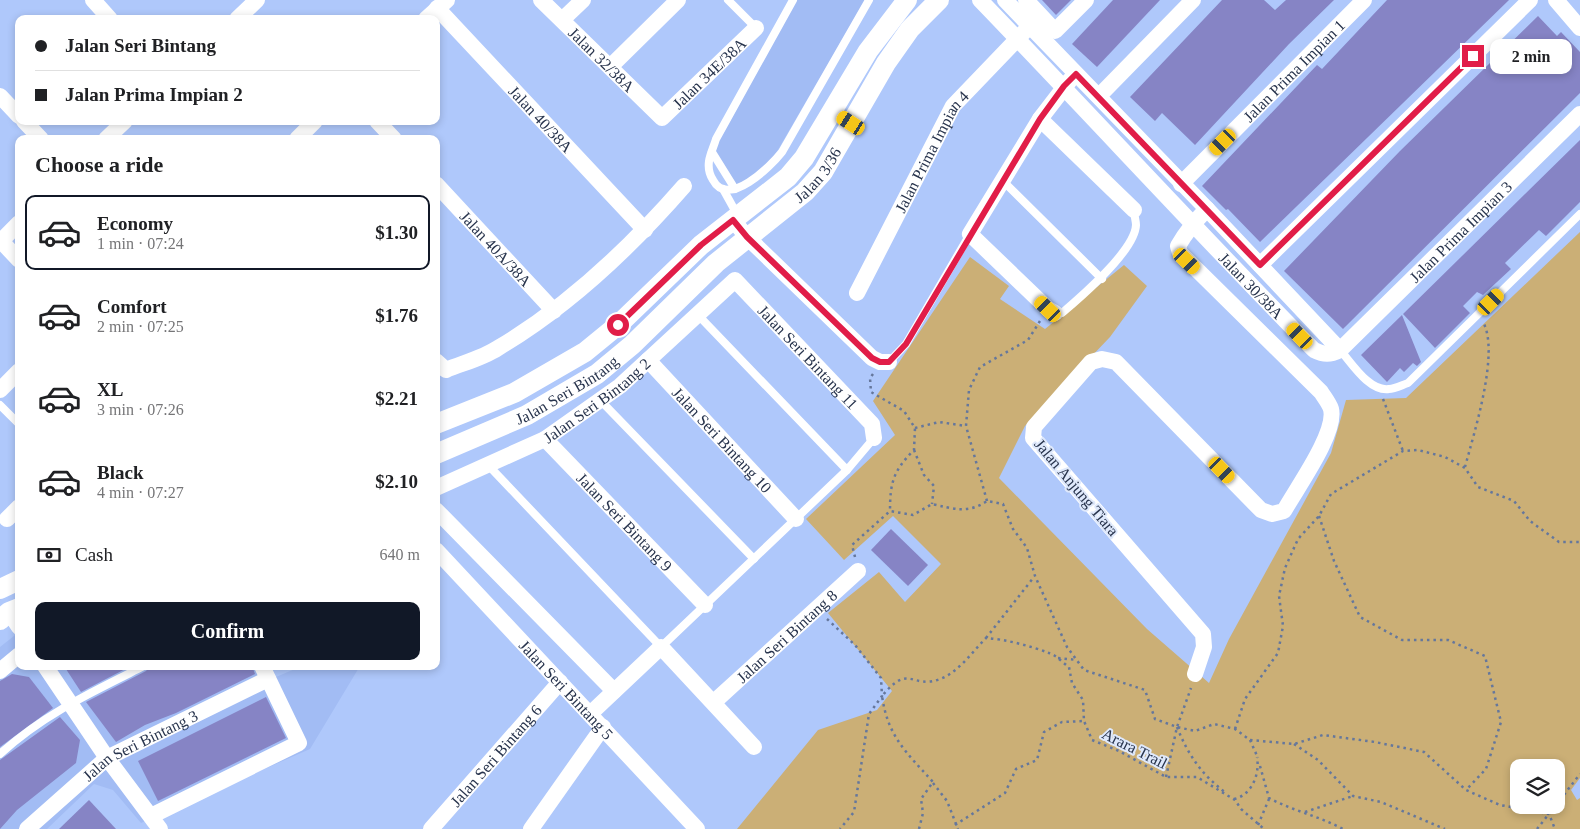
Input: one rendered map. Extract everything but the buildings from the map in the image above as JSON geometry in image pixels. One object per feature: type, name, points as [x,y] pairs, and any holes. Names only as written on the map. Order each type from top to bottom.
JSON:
[{"type":"street","points":[[93,0],[106,15]]},
{"type":"street","points":[[241,15],[258,0]]},
{"type":"street","name":"Jalan 32/38A","points":[[541,0],[611,66],[662,118]]},
{"type":"street","points":[[562,20],[583,0]]},
{"type":"street","points":[[611,66],[678,0]]},
{"type":"street","name":"Jalan 3/36","points":[[747,237],[805,192],[823,172],[868,52],[896,8],[907,0]]},
{"type":"street","name":"Jalan 3/36","points":[[736,218],[780,171],[804,158],[886,63],[910,28],[939,0]]},
{"type":"street","name":"Jalan 30/38A","points":[[980,0],[1314,350],[1321,354],[1331,354],[1340,350],[1076,74],[1050,36],[1029,26],[1004,0]]},
{"type":"street","points":[[1026,0],[1050,36],[1086,0]]},
{"type":"street","points":[[1099,96],[1193,0]]},
{"type":"street","name":"Jalan Prima Impian 1","points":[[1181,184],[1364,0]]},
{"type":"street","points":[[1260,265],[1530,0]]},
{"type":"street","points":[[1556,0],[1580,28]]},
{"type":"street","name":"Jalan 40/38A","points":[[437,9],[645,230]]},
{"type":"street","name":"Jalan Prima Impian 4","points":[[858,294],[953,106],[1029,26]]},
{"type":"street","name":"Jalan 34E/38A","points":[[662,118],[756,28]]},
{"type":"street","points":[[1051,311],[970,234],[1040,119],[1064,86],[1076,74]]},
{"type":"street","points":[[0,96],[15,112]]},
{"type":"street","name":"Jalan Prima Impian 3","points":[[1340,350],[1580,114]]},
{"type":"street","points":[[1040,119],[1134,210]]},
{"type":"street","points":[[28,125],[37,135]]},
{"type":"street","points":[[110,135],[121,125]]},
{"type":"street","points":[[301,135],[311,125]]},
{"type":"street","points":[[382,125],[390,135]]},
{"type":"street","points":[[441,366],[496,350],[554,311],[645,230],[684,186]]},
{"type":"street","name":"Jalan 40A/38A","points":[[440,188],[554,311]]},
{"type":"street","name":"Jalan Anjung Tiara","points":[[1195,674],[1204,647],[1203,634],[1034,438],[1032,432],[1034,427],[1091,362],[1102,359],[1116,362],[1261,510],[1272,514],[1284,511],[1324,440],[1330,426],[1331,409],[1321,392],[1180,253],[1178,246],[1192,224],[1207,209]]},
{"type":"street","points":[[736,218],[747,237],[872,358],[884,362]]},
{"type":"street","name":"Jalan Seri Bintang","points":[[440,422],[514,393],[585,352],[618,325],[701,245],[736,218]]},
{"type":"street","points":[[15,227],[0,242],[15,256]]},
{"type":"street","name":"Jalan Seri Bintang","points":[[440,452],[527,415],[598,374],[632,345],[716,263],[747,237]]},
{"type":"street","name":"Jalan Seri Bintang 2","points":[[440,486],[545,439],[620,386],[735,280]]},
{"type":"street","name":"Jalan Seri Bintang 11","points":[[735,280],[872,424],[874,438]]},
{"type":"street","name":"Jalan Seri Bintang 10","points":[[648,360],[796,519]]},
{"type":"street","points":[[0,390],[15,376]]},
{"type":"street","name":"Jalan Seri Bintang 9","points":[[545,439],[704,605]]},
{"type":"street","points":[[7,519],[15,511]]},
{"type":"street","points":[[440,514],[614,692]]},
{"type":"street","name":"Jalan Seri Bintang 5","points":[[440,554],[697,829]]},
{"type":"street","name":"Jalan Seri Bintang 8","points":[[714,702],[858,571]]},
{"type":"street","points":[[0,589],[15,582]]},
{"type":"street","points":[[590,714],[661,647],[754,747]]},
{"type":"street","points":[[0,671],[15,658]]},
{"type":"street","points":[[49,670],[106,758],[156,823],[299,744],[265,672]]},
{"type":"street","name":"Jalan Seri Bintang 3","points":[[27,829],[106,758],[265,672]]},
{"type":"street","name":"Jalan Seri Bintang 6","points":[[431,829],[560,682]]},
{"type":"street","points":[[531,829],[603,727]]},
{"type":"lane","points":[[728,0],[756,28]]},
{"type":"lane","points":[[793,0],[716,139],[709,162],[709,174],[715,185],[723,189],[735,189],[753,180],[780,171],[782,152],[869,0]]},
{"type":"lane","points":[[712,152],[735,189]]},
{"type":"lane","points":[[1003,181],[1102,279]]},
{"type":"lane","points":[[723,189],[736,218]]},
{"type":"lane","points":[[1051,311],[1062,313],[1102,279],[1134,235],[1136,226],[1134,210]]},
{"type":"lane","points":[[1340,350],[1363,376],[1380,388],[1388,390],[1408,383],[1580,214]]},
{"type":"lane","points":[[884,362],[906,344],[970,234]]},
{"type":"lane","points":[[698,315],[847,470]]},
{"type":"lane","points":[[600,400],[754,559]]},
{"type":"lane","points":[[0,405],[15,420]]},
{"type":"lane","points":[[488,465],[661,647],[847,470],[874,438]]},
{"type":"lane","points":[[0,754],[25,731],[70,703],[136,670]]},
{"type":"path","points":[[987,501],[966,426],[968,390],[980,367],[1028,340],[1051,311]]},
{"type":"path","points":[[1464,468],[1478,416],[1490,349],[1487,329],[1478,314]]},
{"type":"path","points":[[884,362],[870,378],[871,392],[904,412],[915,428],[914,450],[924,475],[934,486],[932,504]]},
{"type":"path","points":[[1380,388],[1389,421],[1403,451]]},
{"type":"path","points":[[915,428],[939,422],[966,426]]},
{"type":"path","points":[[858,571],[852,545],[890,511],[890,486],[900,465],[914,450]]},
{"type":"path","points":[[1235,729],[1245,699],[1278,652],[1284,626],[1279,596],[1285,568],[1298,539],[1319,516],[1331,494],[1403,451],[1418,450],[1445,457],[1464,468],[1478,486],[1514,500],[1530,521],[1559,542],[1580,542]]},
{"type":"path","points":[[890,511],[913,515],[932,504],[949,508],[974,510],[987,501],[1003,504],[1014,529],[1027,548],[1035,576],[1067,647],[1084,670],[1145,690],[1155,719],[1195,731],[1214,724],[1235,729],[1250,740],[1258,757],[1270,798],[1258,825]]},
{"type":"path","points":[[1319,516],[1334,560],[1360,618],[1402,640],[1448,640],[1485,656],[1501,722],[1486,769],[1466,790]]},
{"type":"path","points":[[840,829],[854,812],[869,714],[882,696],[894,681],[906,677],[922,681],[938,680],[953,673],[986,638],[1035,576]]},
{"type":"path","points":[[816,608],[854,645],[881,678],[885,716],[891,732],[933,782],[947,802],[958,829]]},
{"type":"path","points":[[986,638],[1003,639],[1017,645],[1051,653],[1056,658],[1077,660]]},
{"type":"path","name":"Arara Trail","points":[[1056,658],[1068,667],[1072,683],[1083,700],[1084,721],[1092,740],[1119,751],[1166,777],[1197,777],[1236,800],[1258,825],[1264,829]]},
{"type":"path","points":[[1166,777],[1177,727],[1195,674]]},
{"type":"path","points":[[955,825],[1006,793],[1016,769],[1037,760],[1044,732],[1062,722],[1084,721]]},
{"type":"path","points":[[1177,727],[1189,754],[1198,767],[1207,777],[1236,800],[1248,790],[1257,778],[1258,757]]},
{"type":"path","points":[[1250,740],[1294,744],[1324,735],[1375,742],[1424,752],[1466,790],[1500,805],[1510,807]]},
{"type":"path","points":[[1294,744],[1318,760],[1353,796]]},
{"type":"path","points":[[1565,794],[1580,775]]},
{"type":"path","points":[[919,829],[923,813],[921,799],[933,782]]},
{"type":"path","points":[[1306,812],[1353,796],[1381,802],[1445,829]]},
{"type":"path","points":[[1270,798],[1285,807],[1306,812],[1343,829]]},
{"type":"path","points":[[1537,829],[1549,814],[1555,829]]},
{"type":"shaded area","points":[[797,0],[865,0],[772,160],[752,178],[729,187],[712,159],[719,141]]},
{"type":"shaded area","points":[[1580,232],[1580,778],[1571,790],[1577,800],[1580,798],[1580,829],[737,829],[818,730],[877,710],[892,691],[828,613],[879,572],[905,602],[941,564],[893,516],[844,560],[806,519],[895,435],[873,401],[970,257],[1009,286],[1000,299],[1045,329],[1124,265],[1147,286],[1110,337],[1025,426],[999,478],[1147,629],[1209,683],[1229,639],[1331,453],[1346,400],[1406,398]]},
{"type":"shaded area","points":[[15,635],[15,670],[273,670],[276,677],[293,670],[358,670],[310,749],[141,823],[113,790],[94,784],[47,829],[0,829],[0,647]]},
{"type":"route","points":[[618,325],[701,245],[733,220],[747,237],[762,249],[809,298],[872,358],[880,362],[889,362],[906,344],[1040,119],[1064,86],[1076,74],[1260,265],[1473,56]]}]
